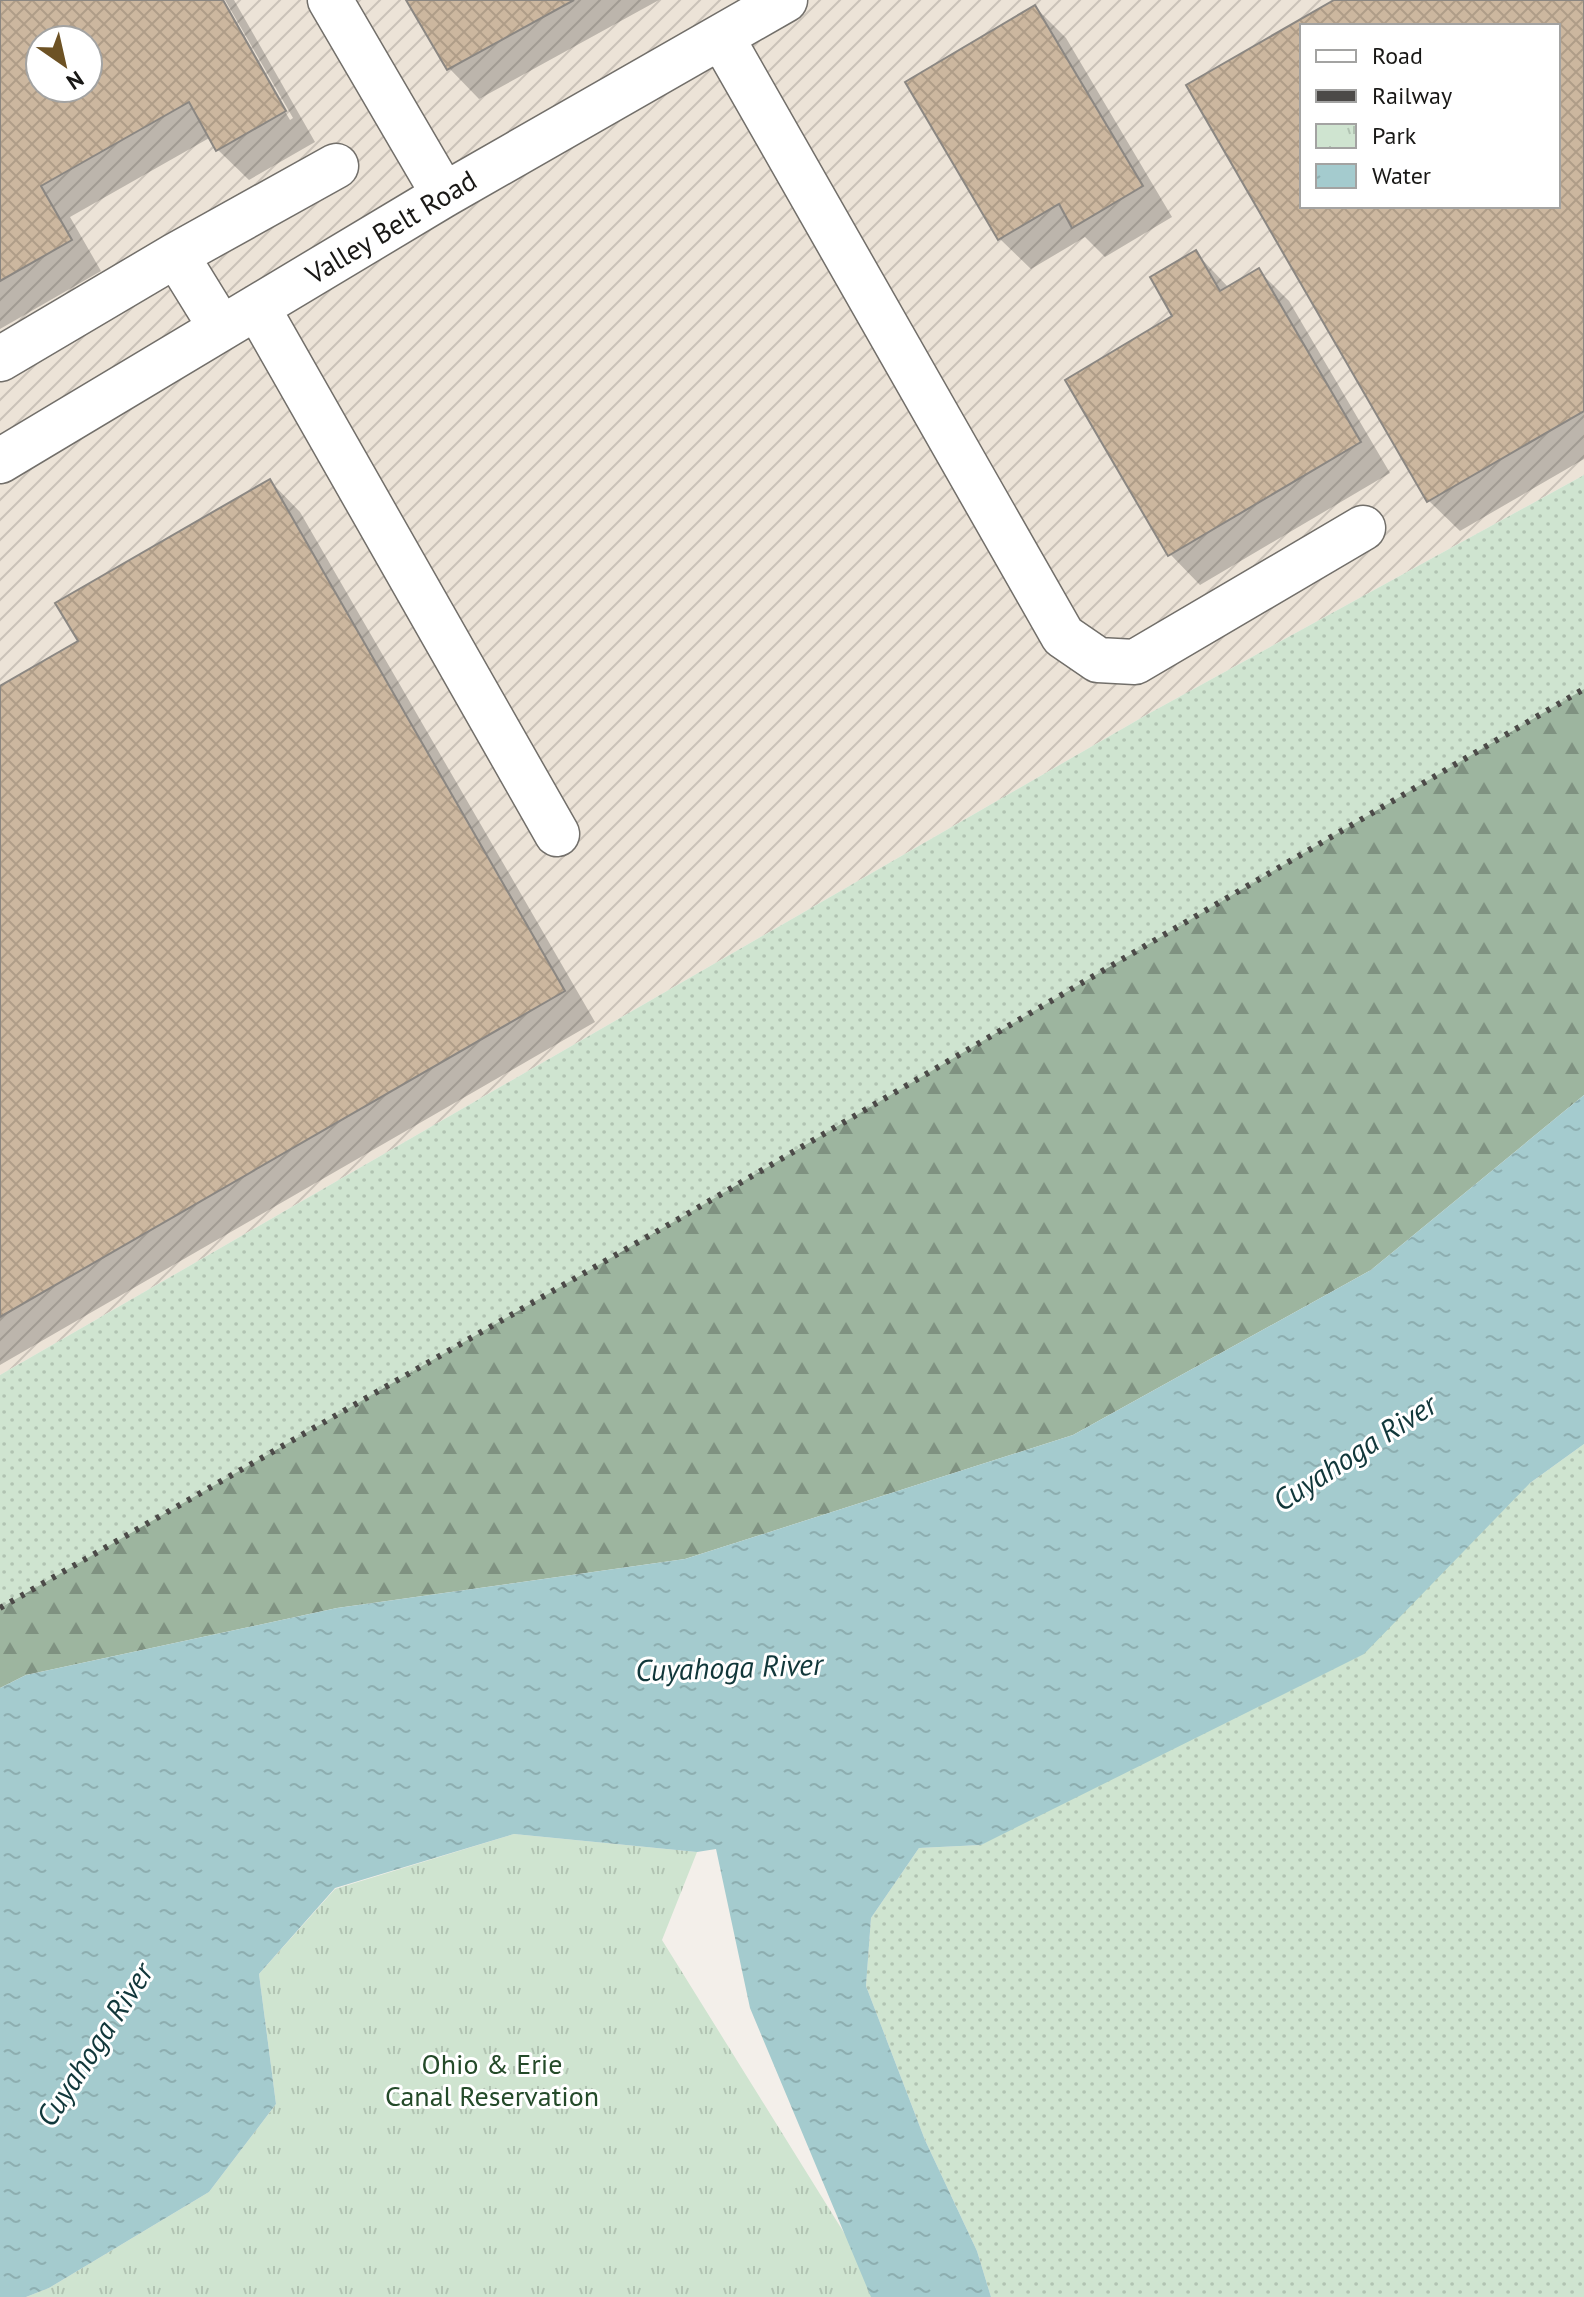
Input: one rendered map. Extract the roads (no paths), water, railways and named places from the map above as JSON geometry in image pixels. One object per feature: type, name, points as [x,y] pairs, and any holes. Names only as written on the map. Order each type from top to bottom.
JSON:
[{"type":"street","points":[[330,0],[444,195]]},
{"type":"street","name":"Valley Belt Road","points":[[0,461],[444,195],[785,0]]},
{"type":"street","points":[[722,38],[1063,636],[1098,660],[1135,662],[1363,528]]},
{"type":"street","points":[[0,359],[176,255],[336,166]]},
{"type":"street","points":[[176,255],[239,318],[557,834]]},
{"type":"water","name":"Cuyahoga River","points":[[1584,1095],[1584,1444],[1530,1483],[1364,1654],[981,1845],[919,1848],[871,1918],[866,1986],[925,2140],[977,2251],[991,2297],[871,2297],[750,2008],[716,1849],[697,1852],[514,1834],[335,1888],[259,1974],[276,2104],[209,2192],[49,2288],[26,2297],[0,2297],[0,1688],[26,1675],[337,1608],[685,1559],[1073,1435],[1371,1270]]},
{"type":"railway","points":[[0,1608],[682,1217],[1584,689]]},
{"type":"park label","name":"Ohio & Erie Canal Reservation","points":[[492,2080]]}]
